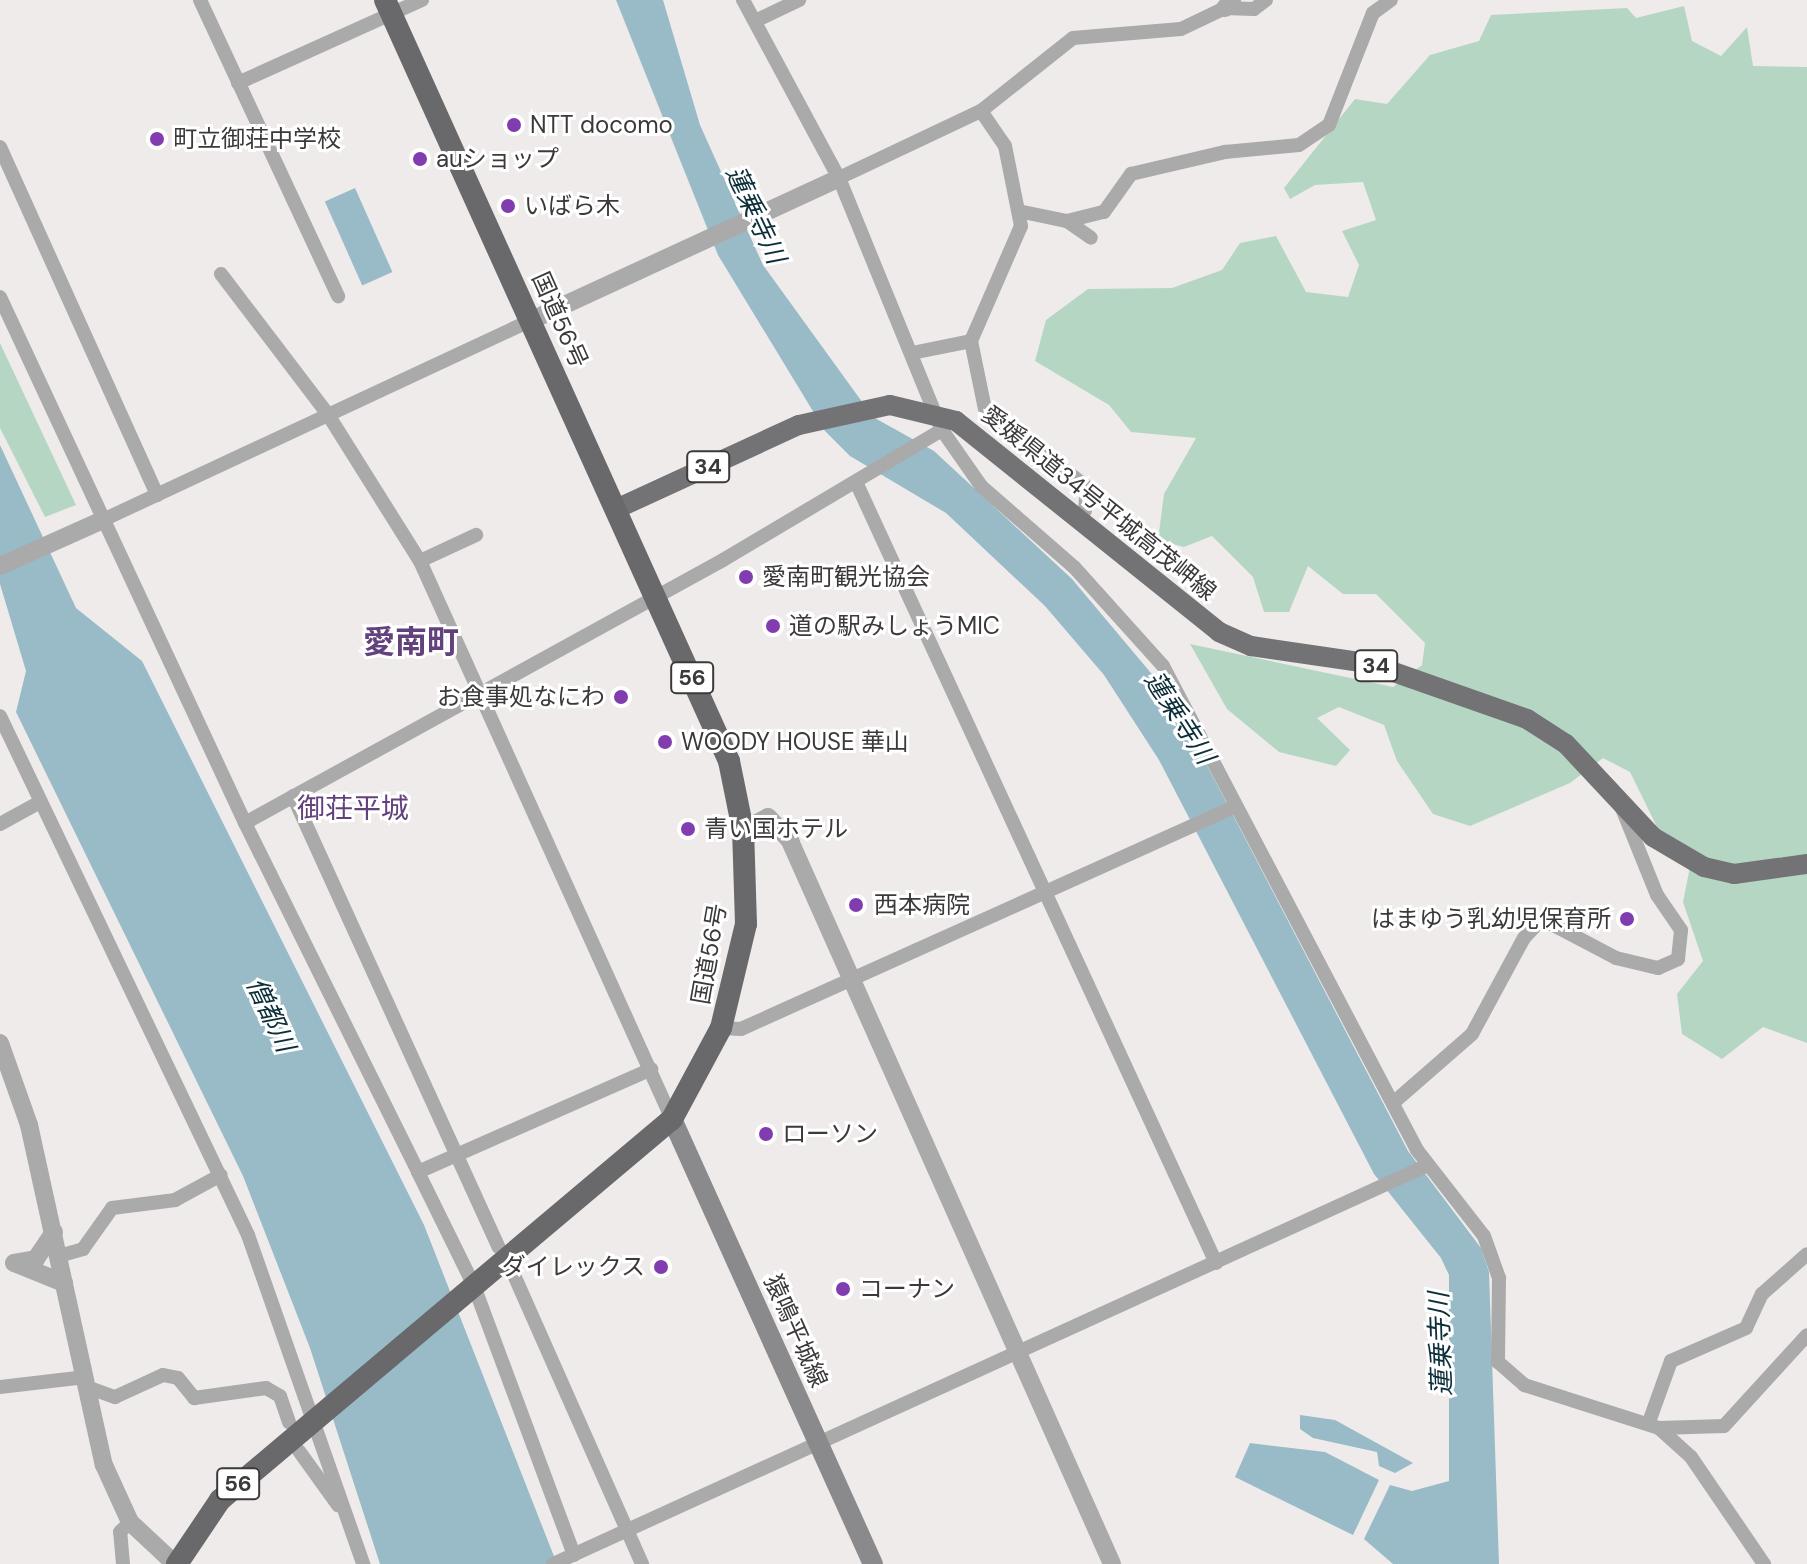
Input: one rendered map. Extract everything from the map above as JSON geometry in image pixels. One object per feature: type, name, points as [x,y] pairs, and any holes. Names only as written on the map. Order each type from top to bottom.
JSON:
[{"type":"highway","name":"国道56号","points":[[176,1564],[220,1500],[672,1119],[721,1028],[746,924],[743,830],[729,761],[388,7]]},
{"type":"main road","name":"34","points":[[616,509],[799,425],[890,405],[949,426]]},
{"type":"main road","name":"愛媛県道34号平城高茂岬線","points":[[949,426],[1219,632],[1251,646],[1368,663],[1481,700],[1566,744],[1653,837],[1704,867],[1734,874],[1807,864]]},
{"type":"main road","name":"猿鳴平城線","points":[[672,1119],[873,1564]]},
{"type":"street","points":[[200,0],[338,296]]},
{"type":"street","points":[[238,83],[388,7],[422,0]]},
{"type":"street","points":[[743,0],[839,178],[912,353],[981,486],[1074,567],[1163,666],[1228,810],[1393,1103],[1424,1168],[1495,1257],[1498,1362],[1505,1373],[1559,1399],[1654,1425],[1724,1426],[1807,1335]]},
{"type":"street","points":[[755,21],[799,0]]},
{"type":"street","points":[[0,566],[327,413],[705,242],[981,111],[1073,38],[1181,29],[1228,4],[1254,9],[1266,0]]},
{"type":"street","points":[[1067,221],[1104,212],[1131,174],[1225,152],[1299,145],[1329,125],[1373,13],[1391,0]]},
{"type":"street","points":[[981,111],[1005,146],[1023,212],[971,341],[985,409],[1087,487],[1085,511]]},
{"type":"street","points":[[0,147],[157,495]]},
{"type":"street","points":[[1023,212],[1067,221],[1091,238]]},
{"type":"street","points":[[221,274],[327,413],[420,561],[672,1119]]},
{"type":"street","points":[[0,297],[245,823],[418,1172],[467,1292],[564,1559],[1424,1168]]},
{"type":"street","points":[[912,353],[971,341]]},
{"type":"street","points":[[245,823],[657,598],[949,426]]},
{"type":"street","points":[[860,480],[1216,1263]]},
{"type":"street","points":[[420,561],[476,535]]},
{"type":"street","points":[[0,716],[221,1175],[314,1420],[363,1564]]},
{"type":"street","points":[[293,796],[499,1247]]},
{"type":"street","points":[[1393,1103],[1472,1034],[1524,938],[1542,919],[1616,958],[1658,968],[1678,959],[1681,930],[1623,822],[1620,799]]},
{"type":"street","points":[[0,824],[40,802]]},
{"type":"street","points":[[721,1028],[741,1029],[1044,890],[1228,810]]},
{"type":"street","points":[[743,830],[778,820],[855,976],[1015,1354],[1112,1564]]},
{"type":"street","points":[[0,1043],[29,1125],[104,1465],[130,1522],[176,1564]]},
{"type":"street","points":[[418,1172],[651,1069]]},
{"type":"street","points":[[59,1256],[83,1249],[112,1208],[175,1200],[221,1175]]},
{"type":"street","points":[[7,1261],[36,1259],[54,1232]]},
{"type":"street","points":[[1654,1425],[1671,1361],[1746,1328],[1762,1294],[1807,1254]]},
{"type":"street","points":[[7,1261],[64,1283]]},
{"type":"street","points":[[514,1275],[642,1564]]},
{"type":"street","points":[[0,1387],[86,1382],[115,1397],[172,1375],[194,1398],[266,1388],[280,1396],[289,1422]]},
{"type":"street","points":[[1654,1425],[1691,1457],[1764,1564]]},
{"type":"street","points":[[299,1451],[347,1512]]},
{"type":"street","points":[[123,1564],[120,1532],[130,1522]]},
{"type":"green space","points":[[1684,6],[1692,41],[1721,56],[1747,27],[1753,66],[1807,67],[1807,1043],[1763,1027],[1722,1059],[1682,1034],[1677,994],[1703,961],[1683,902],[1693,852],[1659,831],[1630,772],[1603,758],[1570,783],[1470,826],[1433,814],[1397,761],[1384,725],[1339,707],[1317,718],[1350,750],[1336,766],[1279,752],[1227,709],[1190,644],[1393,687],[1422,665],[1425,643],[1376,594],[1343,594],[1308,566],[1289,612],[1264,612],[1253,577],[1212,536],[1184,547],[1158,540],[1164,494],[1196,438],[1131,432],[1109,405],[1035,361],[1046,320],[1088,289],[1172,288],[1222,270],[1240,243],[1276,236],[1306,292],[1348,297],[1359,265],[1342,231],[1376,220],[1363,182],[1315,185],[1290,199],[1284,188],[1355,99],[1387,104],[1430,55],[1479,41],[1491,15],[1627,8],[1636,18]]},
{"type":"green space","points":[[0,343],[76,505],[45,517],[0,428]]},
{"type":"water","name":"蓮乗寺川","points":[[616,0],[663,0],[700,125],[763,265],[873,417],[934,451],[1072,579],[1166,691],[1408,1151],[1481,1248],[1489,1272],[1499,1564],[1393,1564],[1364,1539],[1390,1485],[1412,1491],[1449,1481],[1449,1275],[1441,1258],[1374,1174],[1159,760],[1104,675],[1045,606],[946,513],[850,456],[825,431],[718,255]]},
{"type":"water","points":[[355,188],[392,272],[362,285],[325,201]]},
{"type":"water","name":"僧都川","points":[[0,445],[76,608],[142,661],[424,1225],[557,1564],[380,1564],[310,1348],[243,1176],[16,712],[26,671],[0,584]]},
{"type":"water","points":[[1300,1415],[1335,1420],[1413,1463],[1395,1473],[1379,1466],[1377,1452],[1313,1438],[1300,1429]]},
{"type":"water","points":[[1250,1443],[1325,1452],[1379,1480],[1353,1535],[1235,1477]]},
{"type":"place","name":"NTT docomo","points":[[514,125]]},
{"type":"place","name":"町立御荘中学校","points":[[157,139]]},
{"type":"place","name":"auショップ","points":[[420,159]]},
{"type":"place","name":"いばら木","points":[[508,206]]},
{"type":"place","name":"愛南町観光協会","points":[[746,577]]},
{"type":"place","name":"道の駅みしょうMIC","points":[[773,626]]},
{"type":"place","name":"お食事処なにわ","points":[[621,697]]},
{"type":"place","name":"WOODY HOUSE 華山","points":[[665,742]]},
{"type":"place","name":"青い国ホテル","points":[[688,829]]},
{"type":"place","name":"西本病院","points":[[856,905]]},
{"type":"place","name":"はまゆう乳幼児保育所","points":[[1627,919]]},
{"type":"place","name":"ローソン","points":[[766,1134]]},
{"type":"place","name":"ダイレックス","points":[[661,1267]]},
{"type":"place","name":"コーナン","points":[[843,1289]]},
{"type":"district","name":"愛南町","points":[[411,642]]},
{"type":"district","name":"御荘平城","points":[[353,809]]}]
